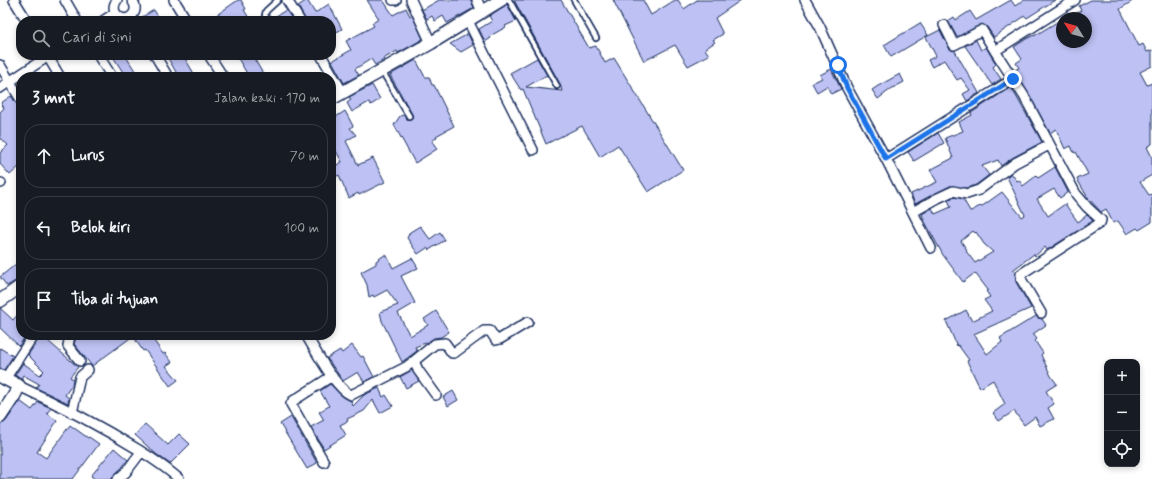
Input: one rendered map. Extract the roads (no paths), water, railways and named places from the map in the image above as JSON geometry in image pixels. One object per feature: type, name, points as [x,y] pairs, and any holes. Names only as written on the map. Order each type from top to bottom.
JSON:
[{"type":"street","points":[[14,0],[24,16]]},
{"type":"street","points":[[65,0],[75,16]]},
{"type":"street","points":[[117,0],[114,6],[115,13],[119,16]]},
{"type":"street","points":[[174,0],[184,16]]},
{"type":"street","points":[[287,0],[297,16]]},
{"type":"street","points":[[477,0],[482,12]]},
{"type":"street","points":[[336,96],[468,22],[501,0]]},
{"type":"street","points":[[805,0],[820,27],[847,88],[886,159],[931,248]]},
{"type":"street","points":[[995,51],[1075,0]]},
{"type":"street","points":[[134,16],[135,1]]},
{"type":"street","points":[[412,3],[431,43]]},
{"type":"street","points":[[110,16],[115,13]]},
{"type":"street","points":[[468,22],[533,150]]},
{"type":"street","points":[[944,26],[954,45],[982,30],[1035,115],[1049,145],[1076,194],[1087,207],[1100,218],[1102,222],[1021,274],[1021,279],[1041,313]]},
{"type":"street","points":[[24,72],[42,60]]},
{"type":"street","points":[[50,60],[57,72]]},
{"type":"street","points":[[101,60],[109,72]]},
{"type":"street","points":[[158,60],[165,72]]},
{"type":"street","points":[[212,60],[220,72]]},
{"type":"street","points":[[324,60],[331,72]]},
{"type":"street","points":[[0,65],[16,91]]},
{"type":"street","points":[[0,88],[16,77]]},
{"type":"street","points":[[886,159],[1013,79]]},
{"type":"street","points":[[336,80],[343,92]]},
{"type":"street","points":[[913,212],[953,191],[967,194],[979,190],[1015,163],[1049,145]]},
{"type":"street","points":[[0,301],[16,290]]},
{"type":"street","points":[[309,340],[332,376],[345,392],[351,395],[406,367],[435,344],[445,343],[450,352],[454,353],[484,332],[490,331],[496,340],[528,322]]},
{"type":"street","points":[[30,340],[2,377],[80,416],[141,452],[163,466],[179,479]]},
{"type":"street","points":[[69,340],[68,346],[80,361]]},
{"type":"street","points":[[414,361],[418,370],[436,395]]},
{"type":"street","points":[[72,413],[80,376],[88,370]]},
{"type":"street","points":[[324,462],[291,404],[332,376]]},
{"type":"street","points":[[0,417],[19,386]]},
{"type":"street","points":[[118,479],[126,472],[141,452]]},
{"type":"lane","points":[[266,16],[266,11],[278,0]]},
{"type":"lane","points":[[509,0],[557,86]]},
{"type":"lane","points":[[574,0],[596,38]]},
{"type":"lane","points":[[382,71],[409,116]]}]
